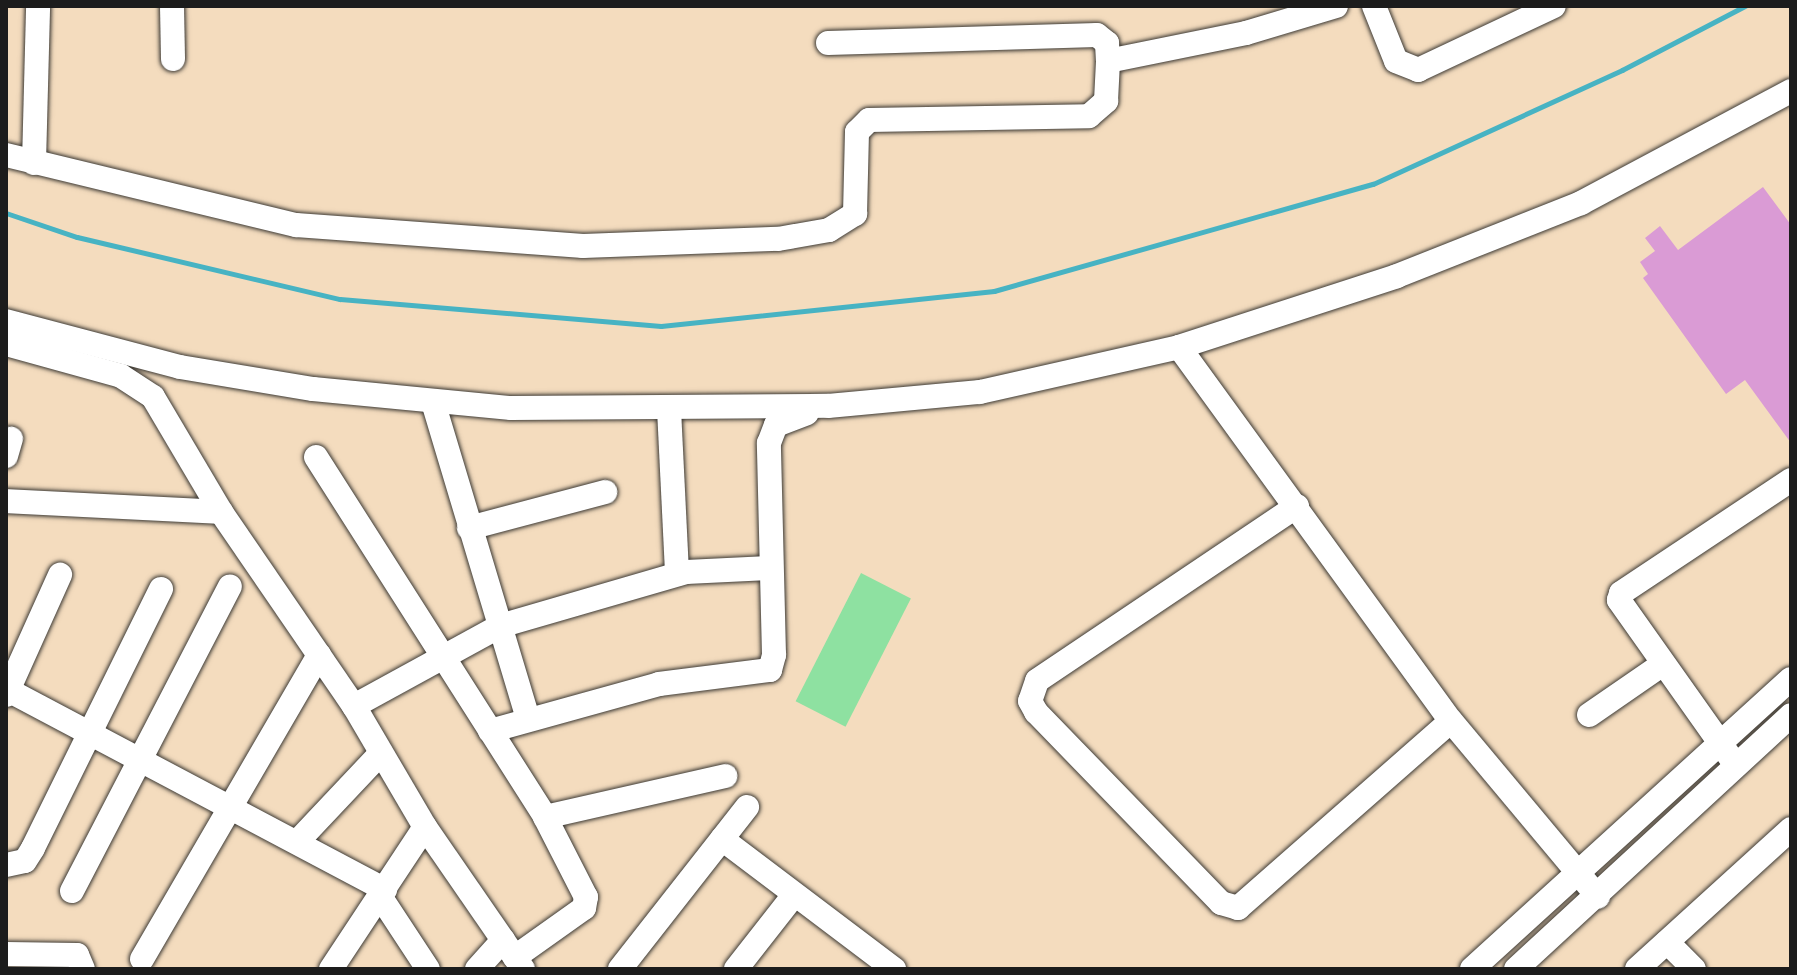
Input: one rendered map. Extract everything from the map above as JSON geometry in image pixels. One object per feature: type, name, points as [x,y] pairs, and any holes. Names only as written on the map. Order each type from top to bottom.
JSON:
[{"type":"street","points":[[34,163],[38,6]]},
{"type":"street","points":[[172,6],[173,59]]},
{"type":"street","points":[[1108,61],[1246,33],[1336,6]]},
{"type":"street","points":[[1374,6],[1396,61],[1418,70],[1554,6]]},
{"type":"street","points":[[6,155],[296,225],[583,246],[778,239],[829,230],[855,214],[861,124],[1089,116],[1106,101],[1107,43],[1097,35],[828,43]]},
{"type":"street","points":[[6,321],[180,367],[433,402],[669,409],[828,406],[995,390],[1179,347],[1303,309],[1534,224],[1788,99]]},
{"type":"street","points":[[6,344],[136,383],[166,416],[221,512],[354,706],[425,827],[514,955]]},
{"type":"street","points":[[1179,347],[1451,721],[1598,897]]},
{"type":"street","points":[[433,402],[528,719]]},
{"type":"street","points":[[490,731],[659,684],[770,670],[774,655],[769,568],[770,433],[783,421],[828,406]]},
{"type":"street","points":[[669,409],[677,574]]},
{"type":"street","points":[[316,457],[545,817],[579,880],[584,908],[514,955],[477,969]]},
{"type":"street","points":[[1735,764],[1622,608],[1621,593],[1791,480]]},
{"type":"street","points":[[469,528],[605,492]]},
{"type":"street","points":[[6,501],[221,512]]},
{"type":"street","points":[[1297,506],[1037,681],[1030,701],[1036,712],[1221,903],[1238,908],[1451,721]]},
{"type":"street","points":[[354,706],[500,626],[677,574],[769,568]]},
{"type":"street","points":[[60,575],[7,691],[298,841],[382,893],[428,969]]},
{"type":"street","points":[[72,891],[230,586]]},
{"type":"street","points":[[6,865],[25,861],[33,848],[88,731],[161,589]]},
{"type":"street","points":[[142,959],[319,655]]},
{"type":"street","points":[[1589,715],[1663,664]]},
{"type":"street","points":[[1472,969],[1791,679]]},
{"type":"street","points":[[1516,969],[1598,897],[1735,764],[1791,715]]},
{"type":"street","points":[[298,841],[381,753]]},
{"type":"street","points":[[545,817],[725,776]]},
{"type":"street","points":[[620,969],[747,807]]},
{"type":"street","points":[[331,969],[425,827]]},
{"type":"street","points":[[1637,969],[1791,829]]},
{"type":"street","points":[[722,839],[880,965]]},
{"type":"street","points":[[736,969],[794,895]]},
{"type":"street","points":[[1667,942],[1694,969]]},
{"type":"street","points":[[6,954],[77,955],[83,969]]},
{"type":"green space","points":[[861,573],[911,598],[846,727],[796,701]]},
{"type":"building","points":[[1763,187],[1791,225],[1791,443],[1745,380],[1726,394],[1643,278],[1648,274],[1640,262],[1655,251],[1645,238],[1660,226],[1678,250]]},
{"type":"waterway","points":[[6,213],[77,237],[340,299],[661,326],[994,291],[1373,184],[1622,70],[1745,6]]}]
